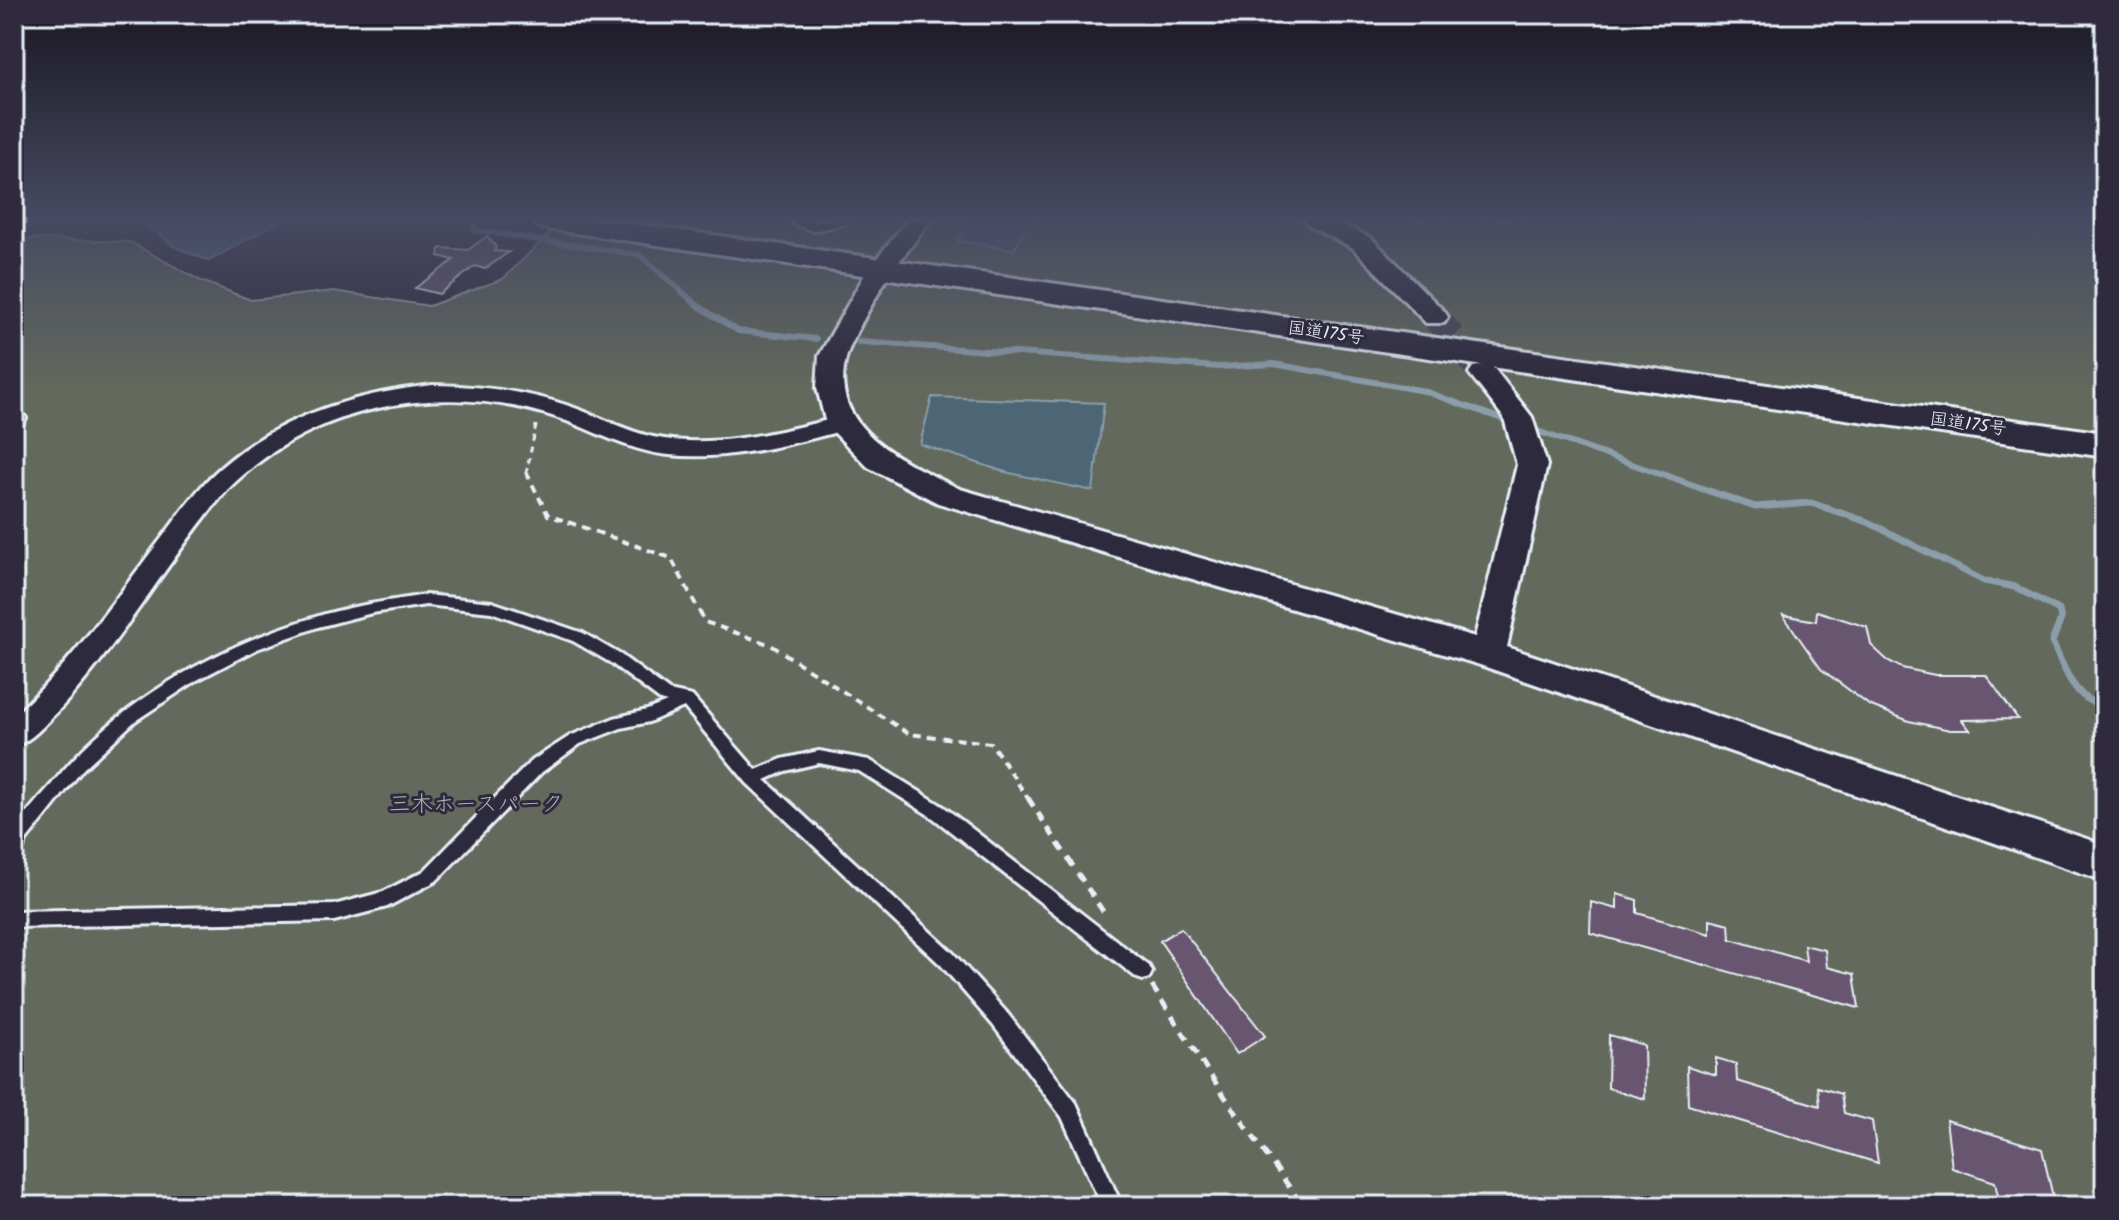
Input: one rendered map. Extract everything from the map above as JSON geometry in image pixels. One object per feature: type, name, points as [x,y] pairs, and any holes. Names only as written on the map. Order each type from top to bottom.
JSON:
[{"type":"highway","name":"国道175号","points":[[966,277],[1125,306],[2105,445]]},
{"type":"highway","name":"国道175号","points":[[994,277],[2105,429]]},
{"type":"street","points":[[877,277],[833,356],[831,388],[841,424],[879,460],[949,496],[1488,654],[2105,863]]},
{"type":"street","points":[[1395,277],[1435,317]]},
{"type":"street","points":[[1483,373],[1518,417],[1532,465],[1488,654]]},
{"type":"street","points":[[14,734],[43,709],[84,663],[207,496],[236,468],[278,438],[324,416],[368,401],[413,393],[468,391],[504,393],[666,447],[710,449],[768,442],[841,424]]},
{"type":"lane","points":[[14,849],[20,836],[77,764],[130,717],[192,676],[252,645],[315,622],[372,608],[426,600],[492,607],[578,637],[616,659],[665,696],[687,700],[753,778],[947,959],[1000,1019],[1069,1110],[1112,1206]]},
{"type":"lane","points":[[14,919],[334,913],[387,899],[430,876],[536,767],[575,740],[687,700]]},
{"type":"lane","points":[[753,778],[782,765],[819,757],[863,765],[938,812],[1143,972]]},
{"type":"green space","name":"三木ホースパーク","points":[[14,277],[193,277],[251,300],[334,291],[429,306],[503,279],[2105,277],[2105,1206],[14,1206],[14,443],[24,406],[14,398]]},
{"type":"water","points":[[932,397],[1104,403],[1093,491],[1005,472],[920,444]]},
{"type":"building","points":[[430,277],[461,277],[439,294],[415,288]]},
{"type":"building","points":[[1817,611],[1867,627],[1871,645],[1887,660],[1902,668],[1935,675],[1986,675],[2018,719],[1962,720],[1970,730],[1950,730],[1909,721],[1869,705],[1821,669],[1783,615],[1816,621]]},
{"type":"building","points":[[1617,894],[1637,900],[1637,913],[1710,934],[1710,919],[1729,924],[1730,939],[1806,961],[1804,945],[1825,950],[1827,967],[1854,974],[1859,1008],[1590,933],[1591,902],[1617,909]]},
{"type":"building","points":[[1181,928],[1265,1036],[1237,1054],[1160,941]]},
{"type":"building","points":[[1609,1035],[1644,1045],[1645,1099],[1608,1088]]},
{"type":"building","points":[[1716,1058],[1736,1064],[1737,1081],[1820,1106],[1818,1087],[1841,1094],[1844,1113],[1872,1121],[1878,1163],[1688,1105],[1687,1066],[1716,1075]]},
{"type":"building","points":[[1946,1120],[2042,1149],[2055,1206],[2000,1206],[1995,1182],[1952,1168]]},
{"type":"waterway","points":[[665,277],[697,305],[738,331],[816,339]]},
{"type":"waterway","points":[[859,342],[1219,367],[1274,364],[1424,391],[1513,423]]},
{"type":"waterway","points":[[1529,428],[1660,474]]},
{"type":"waterway","points":[[1655,472],[1755,507],[1811,503],[1868,522],[1984,581],[2015,587],[2059,610],[2061,619],[2052,642],[2066,672],[2085,698],[2105,706]]},
{"type":"tunnel","points":[[1435,317],[1483,373]]}]
